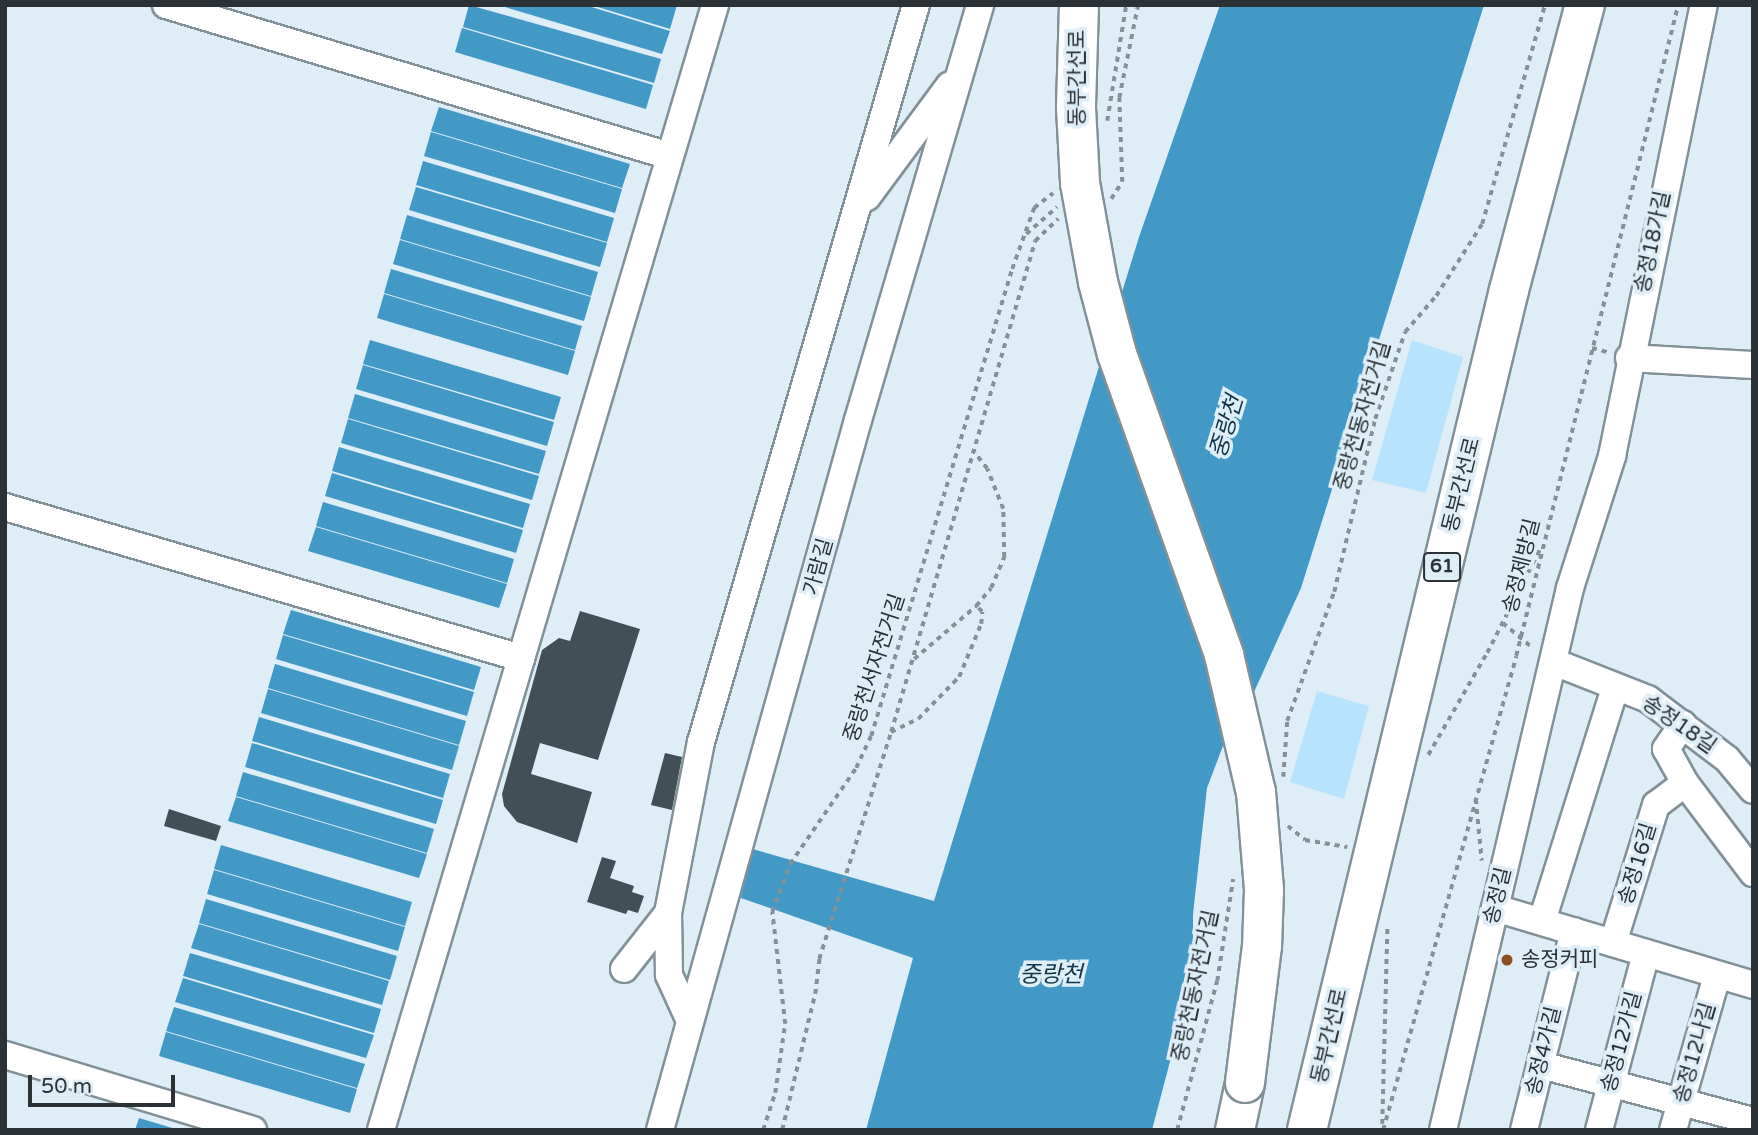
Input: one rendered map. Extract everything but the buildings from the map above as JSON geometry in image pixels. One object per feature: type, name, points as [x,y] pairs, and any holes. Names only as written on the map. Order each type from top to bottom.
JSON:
[{"type":"highway","name":"동부간선로","points":[[1079,5],[1076,108],[1080,183],[1098,282],[1121,367],[1224,655],[1256,792],[1263,877],[1262,935],[1245,1083],[1235,1130]]},
{"type":"highway","name":"동부간선로","points":[[1307,1130],[1552,123],[1585,5]]},
{"type":"highway","points":[[1552,123],[1610,5]]},
{"type":"street","points":[[166,5],[670,156]]},
{"type":"street","points":[[381,1130],[715,5]]},
{"type":"street","points":[[690,1021],[669,975],[668,913],[701,742],[916,5]]},
{"type":"street","name":"가람길","points":[[660,1130],[858,420],[980,5]]},
{"type":"street","name":"송정18가길","points":[[1629,358],[1704,5]]},
{"type":"street","points":[[858,209],[964,66]]},
{"type":"street","points":[[1629,358],[1753,365]]},
{"type":"street","name":"송정길","points":[[1443,1130],[1570,588],[1612,456],[1629,358]]},
{"type":"street","points":[[5,508],[521,658]]},
{"type":"street","name":"송정18길","points":[[1554,662],[1648,699],[1727,759],[1753,790]]},
{"type":"street","points":[[1542,921],[1615,688]]},
{"type":"street","points":[[1683,724],[1666,749],[1685,783],[1753,873]]},
{"type":"street","name":"송정16길","points":[[1613,943],[1656,805],[1685,783]]},
{"type":"street","points":[[1495,908],[1753,985]]},
{"type":"street","points":[[624,968],[668,913]]},
{"type":"street","name":"송정4가길","points":[[1524,1130],[1574,931]]},
{"type":"street","name":"송정12가길","points":[[1599,1130],[1646,953]]},
{"type":"street","name":"송정12나길","points":[[1673,1130],[1717,976]]},
{"type":"street","points":[[5,1055],[253,1130]]},
{"type":"street","points":[[1541,1065],[1750,1119]]},
{"type":"path","points":[[1106,131],[1126,5]]},
{"type":"path","name":"중랑천동자전거길","points":[[1283,789],[1289,713],[1334,592],[1379,407],[1405,332],[1436,296],[1482,224],[1545,5]]},
{"type":"path","name":"송정제방길","points":[[1382,1130],[1520,639],[1678,5]]},
{"type":"path","points":[[782,1130],[815,994],[819,959],[848,860],[891,732],[1035,241]]},
{"type":"path","name":"중랑천서자전거길","points":[[763,1130],[775,1093],[785,1024],[772,933],[772,912],[788,870],[872,736],[1020,245]]},
{"type":"path","points":[[912,660],[930,650],[976,606],[1000,568],[1005,537],[1003,509],[987,469],[974,451]]},
{"type":"path","points":[[1425,761],[1503,623],[1545,539]]},
{"type":"path","points":[[891,732],[918,719],[959,677],[981,624],[982,612],[976,606]]},
{"type":"path","points":[[1503,623],[1520,639],[1554,662]]},
{"type":"path","points":[[1476,797],[1482,865]]},
{"type":"path","points":[[1282,818],[1298,837],[1347,847]]},
{"type":"path","name":"중랑천동자전거길","points":[[1177,1130],[1217,981],[1234,866]]},
{"type":"path","points":[[1382,1130],[1387,922]]},
{"type":"shaded area","points":[[1412,340],[1463,357],[1426,493],[1372,480]]},
{"type":"shaded area","points":[[1317,691],[1369,706],[1344,799],[1290,782]]},
{"type":"water","points":[[469,5],[661,59],[654,83],[463,27]]},
{"type":"water","points":[[498,5],[585,5],[670,31],[662,54]]},
{"type":"water","points":[[591,5],[677,5],[670,29]]},
{"type":"water","name":"중랑천","points":[[1220,5],[1484,5],[1301,588],[1254,692],[1226,738],[1207,788],[1193,914],[1193,974],[1152,1130],[866,1130],[913,958],[738,897],[749,848],[934,901],[1139,237]]},
{"type":"water","points":[[462,28],[653,85],[646,109],[455,52]]},
{"type":"water","points":[[439,107],[630,164],[622,188],[431,131]]},
{"type":"water","points":[[431,132],[622,189],[615,213],[424,156]]},
{"type":"water","points":[[423,161],[614,218],[607,242],[416,185]]},
{"type":"water","points":[[416,187],[607,243],[600,267],[409,210]]},
{"type":"water","points":[[407,215],[598,272],[591,296],[400,239]]},
{"type":"water","points":[[400,240],[591,297],[584,321],[393,264]]},
{"type":"water","points":[[391,269],[582,326],[575,350],[384,293]]},
{"type":"water","points":[[384,294],[575,351],[568,375],[377,318]]},
{"type":"water","points":[[370,340],[561,397],[554,420],[363,364]]},
{"type":"water","points":[[363,365],[554,422],[547,446],[356,389]]},
{"type":"water","points":[[355,394],[546,451],[539,474],[348,418]]},
{"type":"water","points":[[348,419],[539,476],[532,500],[341,443]]},
{"type":"water","points":[[339,447],[530,504],[523,528],[332,471]]},
{"type":"water","points":[[332,473],[523,530],[516,553],[325,496]]},
{"type":"water","points":[[323,502],[514,559],[507,583],[316,526]]},
{"type":"water","points":[[316,527],[507,584],[499,608],[308,551]]},
{"type":"water","points":[[291,610],[481,667],[474,690],[283,634]]},
{"type":"water","points":[[283,635],[474,692],[467,716],[276,659]]},
{"type":"water","points":[[275,664],[466,721],[459,745],[268,688]]},
{"type":"water","points":[[268,689],[459,746],[452,770],[261,713]]},
{"type":"water","points":[[259,717],[450,774],[443,798],[252,741]]},
{"type":"water","points":[[252,743],[443,800],[436,824],[245,767]]},
{"type":"water","points":[[243,772],[434,829],[427,853],[236,796]]},
{"type":"water","points":[[236,797],[427,854],[419,878],[228,821]]},
{"type":"water","points":[[221,845],[412,902],[405,926],[214,869]]},
{"type":"water","points":[[214,870],[405,927],[398,951],[207,894]]},
{"type":"water","points":[[206,899],[397,956],[390,980],[199,923]]},
{"type":"water","points":[[199,924],[389,981],[382,1005],[191,948]]},
{"type":"water","points":[[190,953],[381,1009],[374,1033],[183,976]]},
{"type":"water","points":[[183,978],[374,1035],[366,1058],[175,1002]]},
{"type":"water","points":[[174,1007],[365,1064],[357,1088],[166,1031]]},
{"type":"water","points":[[166,1032],[357,1089],[350,1113],[159,1056]]},
{"type":"water","points":[[139,1118],[179,1130],[135,1130]]},
{"type":"place","name":"송정커피","points":[[1507,960]]}]
